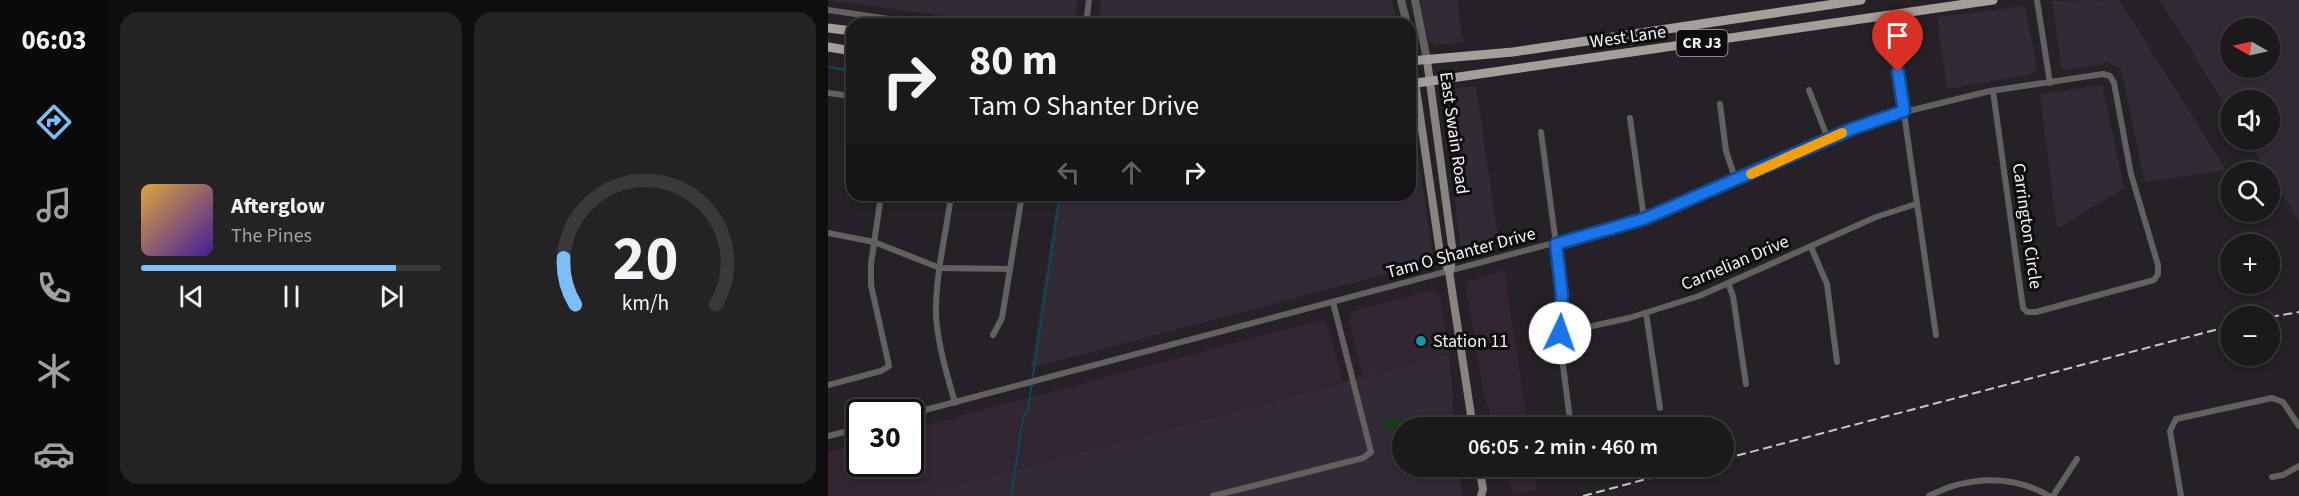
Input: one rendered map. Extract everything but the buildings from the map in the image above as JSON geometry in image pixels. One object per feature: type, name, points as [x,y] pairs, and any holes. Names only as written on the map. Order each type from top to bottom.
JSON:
[{"type":"main road","name":"West Lane","points":[[1416,61],[1514,52],[1861,0]]},
{"type":"main road","name":"West Lane","points":[[1416,84],[1993,0]]},
{"type":"main road","points":[[828,28],[846,31]]},
{"type":"main road","points":[[828,47],[846,50]]},
{"type":"main road","name":"East Swain Road","points":[[1428,60],[1453,254],[1449,271]]},
{"type":"main road","name":"East Swain Road","points":[[1416,108],[1440,253],[1449,271],[1471,417]]},
{"type":"main road","points":[[1481,477],[1484,494]]},
{"type":"street","points":[[1087,18],[1089,0]]},
{"type":"street","points":[[1401,0],[1406,18]]},
{"type":"street","name":"East Swain Road","points":[[1416,0],[1428,60]]},
{"type":"street","points":[[2037,0],[2050,83]]},
{"type":"street","points":[[828,10],[882,18]]},
{"type":"street","points":[[1898,72],[1936,335]]},
{"type":"street","name":"Tam O Shanter Drive","points":[[924,411],[1644,219],[1736,181],[1828,139],[1904,111],[1993,91],[2103,74],[2113,79]]},
{"type":"street","name":"Carrington Circle","points":[[1993,91],[2022,303],[2023,308],[2031,313],[2151,282],[2158,274],[2158,265],[2131,174],[2113,79]]},
{"type":"street","points":[[1809,90],[1828,139]]},
{"type":"street","points":[[828,98],[828,93],[846,95]]},
{"type":"street","points":[[1720,104],[1726,151],[1736,181]]},
{"type":"street","points":[[1630,118],[1644,219]]},
{"type":"street","points":[[1541,132],[1562,295],[1560,333],[1571,417]]},
{"type":"street","points":[[828,384],[881,371],[889,366],[871,285],[880,201]]},
{"type":"street","points":[[950,201],[940,267],[937,318],[942,355],[955,403]]},
{"type":"street","points":[[993,335],[1002,318],[1021,201]]},
{"type":"street","name":"Carnelian Drive","points":[[1560,333],[1646,313],[1728,284],[1876,217],[1916,204]]},
{"type":"street","points":[[828,233],[874,242],[940,267],[1010,269]]},
{"type":"street","points":[[1811,247],[1827,284],[1836,362]]},
{"type":"street","points":[[1728,284],[1733,296],[1746,384]]},
{"type":"street","points":[[1213,496],[1363,458],[1371,452],[1333,302]]},
{"type":"street","points":[[1646,313],[1660,408]]},
{"type":"street","points":[[2181,496],[2170,431],[2173,422],[2180,416],[2272,398],[2283,402],[2299,426]]},
{"type":"street","points":[[828,436],[846,432]]},
{"type":"street","points":[[2054,496],[2077,459]]},
{"type":"street","points":[[2272,477],[2283,475],[2299,466]]},
{"type":"street","points":[[1929,496],[1951,486],[1987,480],[2021,484],[2049,496]]},
{"type":"shaded area","points":[[828,0],[1078,0],[1075,18],[958,18]]},
{"type":"shaded area","points":[[1101,0],[1392,0],[1396,18],[1099,18]]},
{"type":"shaded area","points":[[1420,0],[1457,0],[1463,42],[1436,45],[1428,40]]},
{"type":"shaded area","points":[[2119,0],[2221,162],[2220,171],[2145,182],[2121,69],[2107,62],[2068,70],[2061,67],[2052,1]]},
{"type":"shaded area","points":[[2160,0],[2299,0],[2299,221],[2280,191],[2280,162],[2261,162],[2253,150],[2280,150],[2280,90],[2220,90],[2220,97]]},
{"type":"shaded area","points":[[2025,6],[2037,68],[2032,74],[1947,89],[1937,17]]},
{"type":"shaded area","points":[[2102,85],[2124,188],[2057,229],[2040,94]]},
{"type":"shaded area","points":[[1476,86],[1499,244],[1469,252],[1460,246],[1444,96],[1457,88]]},
{"type":"shaded area","points":[[1416,140],[1433,255],[1428,263],[1031,368],[1057,201],[1416,201]]},
{"type":"shaded area","points":[[1505,270],[1526,417],[1491,417],[1484,394],[1466,288],[1469,281]]},
{"type":"shaded area","points":[[1431,290],[1440,296],[1449,354],[1363,377],[1349,320],[1354,311]]},
{"type":"shaded area","points":[[1321,320],[1327,324],[1343,382],[936,491],[937,496],[828,496],[828,452],[846,447],[846,477],[924,477],[924,426]]},
{"type":"shaded area","points":[[1449,354],[1454,417],[1392,417],[1392,477],[1460,477],[1462,496],[937,496],[935,491]]},
{"type":"shaded area","points":[[1508,477],[1535,477],[1537,490],[1513,496]]},
{"type":"green space","points":[[1383,419],[1392,419],[1392,428],[1384,429]]},
{"type":"waterway","points":[[828,67],[846,70]]},
{"type":"waterway","points":[[1011,496],[1023,419],[1028,409],[1059,201]]},
{"type":"railway","points":[[2280,315],[2299,312]]},
{"type":"railway","points":[[1734,456],[2220,329]]},
{"type":"railway","points":[[1583,496],[1654,477]]},
{"type":"slow traffic","points":[[1751,174],[1842,133]]},
{"type":"place","name":"Station 11","points":[[1421,341]]},
{"type":"route","points":[[1560,333],[1562,295],[1556,244],[1644,219],[1852,129],[1904,111],[1898,72]]}]
